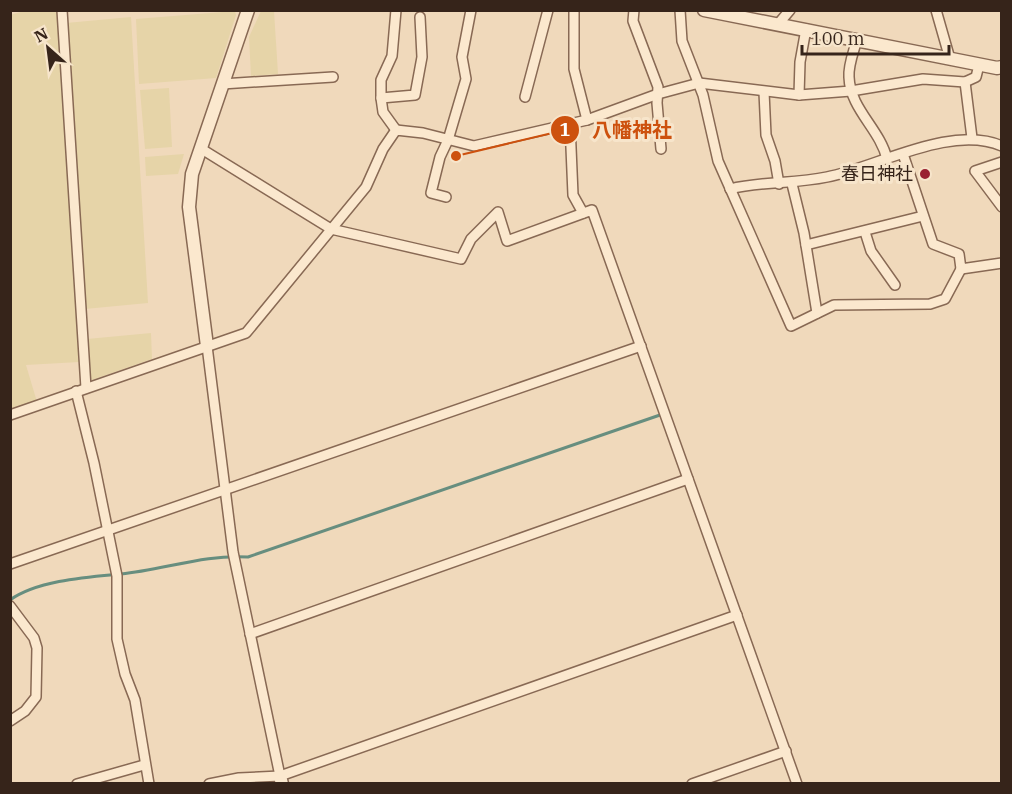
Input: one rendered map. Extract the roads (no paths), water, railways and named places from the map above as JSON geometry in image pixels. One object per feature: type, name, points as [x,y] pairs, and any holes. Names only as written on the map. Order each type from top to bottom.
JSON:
[{"type":"street","points":[[63,10],[81,389],[106,531],[116,574],[117,639],[125,674],[135,700],[144,765],[149,783]]},
{"type":"street","points":[[248,10],[200,147],[192,174],[189,207],[234,557],[281,780]]},
{"type":"street","points":[[396,10],[392,57],[381,80],[383,112],[396,130],[474,146],[586,120],[658,94],[699,83],[799,95],[851,91],[923,79],[965,82],[975,77],[980,65]]},
{"type":"street","points":[[446,197],[431,193],[440,157],[448,140],[466,79],[462,57],[471,10]]},
{"type":"street","points":[[525,97],[548,10]]},
{"type":"street","points":[[574,10],[574,69],[586,120]]},
{"type":"street","points":[[634,10],[633,21],[658,87],[662,149]]},
{"type":"street","points":[[680,10],[682,41],[699,83],[718,161],[791,326],[834,305],[930,304],[945,299],[961,269],[959,254],[933,244],[903,154]]},
{"type":"street","points":[[704,10],[779,23],[1000,70]]},
{"type":"street","points":[[779,23],[790,10]]},
{"type":"street","points":[[936,10],[950,58]]},
{"type":"street","points":[[381,98],[415,95],[422,57],[420,16]]},
{"type":"street","points":[[799,95],[800,62],[806,29]]},
{"type":"street","points":[[856,39],[849,75],[851,91],[854,102],[884,145],[887,159]]},
{"type":"street","points":[[222,84],[333,77]]},
{"type":"street","points":[[965,82],[972,138]]},
{"type":"street","points":[[764,92],[766,135],[775,161],[779,184]]},
{"type":"street","points":[[570,124],[573,195],[583,213]]},
{"type":"street","points":[[10,415],[246,333],[366,187],[383,148],[396,130]]},
{"type":"street","points":[[730,189],[756,183],[792,184],[831,177],[903,154],[972,138],[1002,146]]},
{"type":"street","points":[[200,147],[331,229],[461,259],[471,239],[498,212],[507,241],[592,210],[797,783]]},
{"type":"street","points":[[1002,162],[975,171],[1002,207]]},
{"type":"street","points":[[792,184],[806,245],[817,313]]},
{"type":"street","points":[[806,245],[923,216]]},
{"type":"street","points":[[865,232],[871,251],[895,285]]},
{"type":"street","points":[[961,269],[1002,263]]},
{"type":"street","points":[[10,564],[641,346]]},
{"type":"street","points":[[250,634],[688,479]]},
{"type":"street","points":[[10,606],[34,638],[37,648],[36,697],[25,711],[10,721]]},
{"type":"street","points":[[209,783],[239,778],[281,780],[737,615]]},
{"type":"street","points":[[692,783],[786,751]]},
{"type":"street","points":[[77,783],[144,765]]},
{"type":"waterway","points":[[10,600],[35,588],[79,578],[137,572],[216,558],[248,557],[660,415]]},
{"type":"place","name":"八幡神社","points":[[456,156]]},
{"type":"place","name":"春日神社","points":[[925,174]]}]
